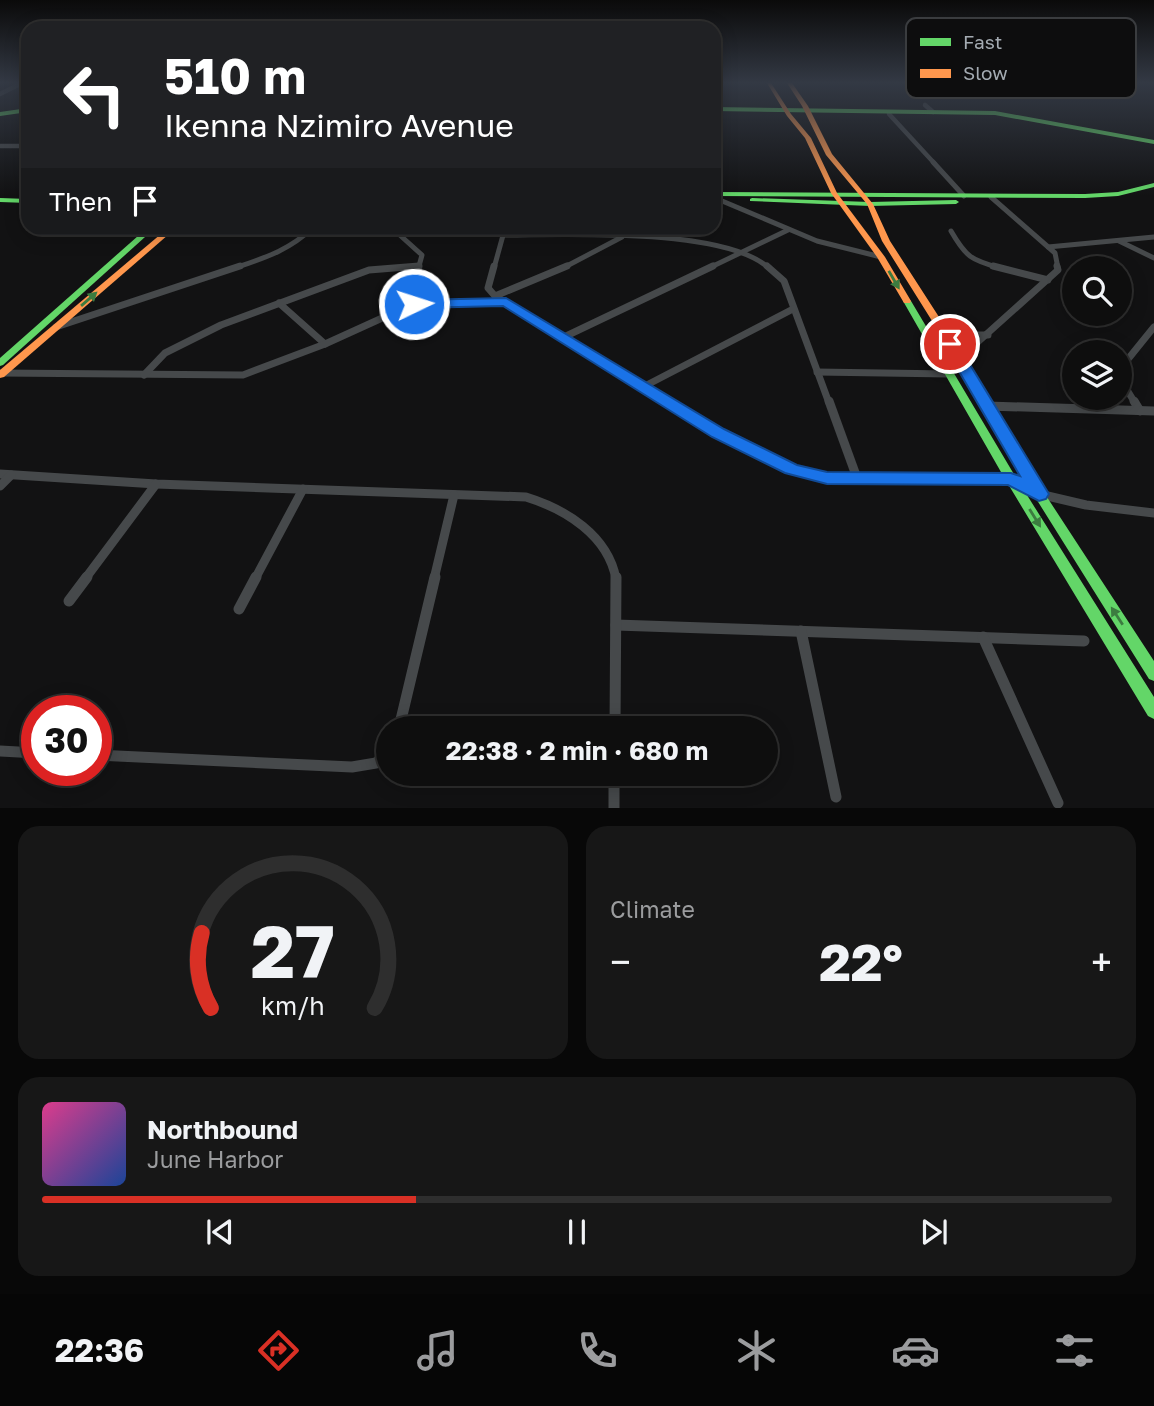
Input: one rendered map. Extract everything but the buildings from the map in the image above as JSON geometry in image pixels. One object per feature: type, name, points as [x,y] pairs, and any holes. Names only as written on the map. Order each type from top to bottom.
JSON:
[{"type":"street","points":[[793,121],[817,152],[834,192],[881,257],[1011,479],[1154,711]]},
{"type":"street","points":[[812,121],[829,155],[870,204],[886,241],[960,358],[1039,494],[1154,674]]},
{"type":"street","points":[[895,121],[964,196]]},
{"type":"street","points":[[1035,121],[1154,143]]},
{"type":"street","points":[[0,146],[21,146]]},
{"type":"street","points":[[721,197],[870,204],[1118,194],[1154,185]]},
{"type":"street","points":[[721,197],[834,192],[1092,200],[1154,191]]},
{"type":"street","points":[[0,199],[21,200]]},
{"type":"street","points":[[960,358],[1058,270],[1055,253],[993,199]]},
{"type":"street","points":[[721,200],[788,230],[852,253],[881,257]]},
{"type":"street","points":[[564,337],[788,230]]},
{"type":"street","points":[[951,231],[965,255],[978,262],[1048,280]]},
{"type":"street","points":[[0,371],[144,235]]},
{"type":"street","points":[[0,371],[164,235]]},
{"type":"street","points":[[56,327],[276,254],[305,235]]},
{"type":"street","points":[[401,235],[422,255],[414,304]]},
{"type":"street","points":[[503,235],[488,288],[495,296],[641,388],[718,433],[791,469],[827,478],[1011,479],[1039,494],[1086,505],[1154,513]]},
{"type":"street","points":[[583,235],[708,242],[738,252],[778,272],[857,478]]},
{"type":"street","points":[[495,296],[584,259],[622,237]]},
{"type":"street","points":[[1048,247],[1154,237]]},
{"type":"street","points":[[1117,240],[1154,258]]},
{"type":"street","points":[[144,375],[174,347],[221,325],[369,270],[419,266]]},
{"type":"street","points":[[0,371],[243,375],[326,344],[414,304],[506,302]]},
{"type":"street","points":[[279,303],[326,344]]},
{"type":"street","points":[[641,388],[793,309]]},
{"type":"street","points":[[1140,411],[1121,380],[1120,369],[1154,327]]},
{"type":"street","points":[[940,329],[969,335],[988,335]]},
{"type":"street","points":[[817,372],[949,374]]},
{"type":"street","points":[[986,406],[1154,411]]},
{"type":"street","points":[[0,486],[5,475],[156,484],[526,497],[546,502],[569,513],[593,534],[608,554],[616,576],[615,716]]},
{"type":"street","points":[[69,601],[156,484]]},
{"type":"street","points":[[239,608],[303,489]]},
{"type":"street","points":[[402,716],[454,495]]},
{"type":"street","points":[[616,625],[1084,641]]},
{"type":"street","points":[[801,631],[836,797]]},
{"type":"street","points":[[983,638],[1058,803]]},
{"type":"street","points":[[0,751],[21,752]]},
{"type":"street","points":[[112,756],[352,767],[376,763]]},
{"type":"street","points":[[614,786],[614,807]]},
{"type":"traffic: fast","points":[[1037,121],[1154,142]]},
{"type":"traffic: fast","points":[[721,194],[1085,196],[1118,194],[1154,185]]},
{"type":"traffic: fast","points":[[0,200],[21,201]]},
{"type":"traffic: fast","points":[[752,200],[870,204],[956,202]]},
{"type":"traffic: fast","points":[[0,363],[143,235]]},
{"type":"traffic: fast","points":[[907,301],[1011,479],[1154,711]]},
{"type":"traffic: fast","points":[[954,348],[1039,494],[1154,674]]},
{"type":"traffic: slow","points":[[794,121],[808,138],[834,193],[881,257],[907,301]]},
{"type":"traffic: slow","points":[[812,121],[829,155],[870,204],[886,241],[954,348]]},
{"type":"traffic: slow","points":[[0,375],[164,235]]},
{"type":"route","points":[[414,304],[506,302],[641,388],[718,433],[791,469],[827,478],[1011,479],[1039,494],[950,344]]}]
